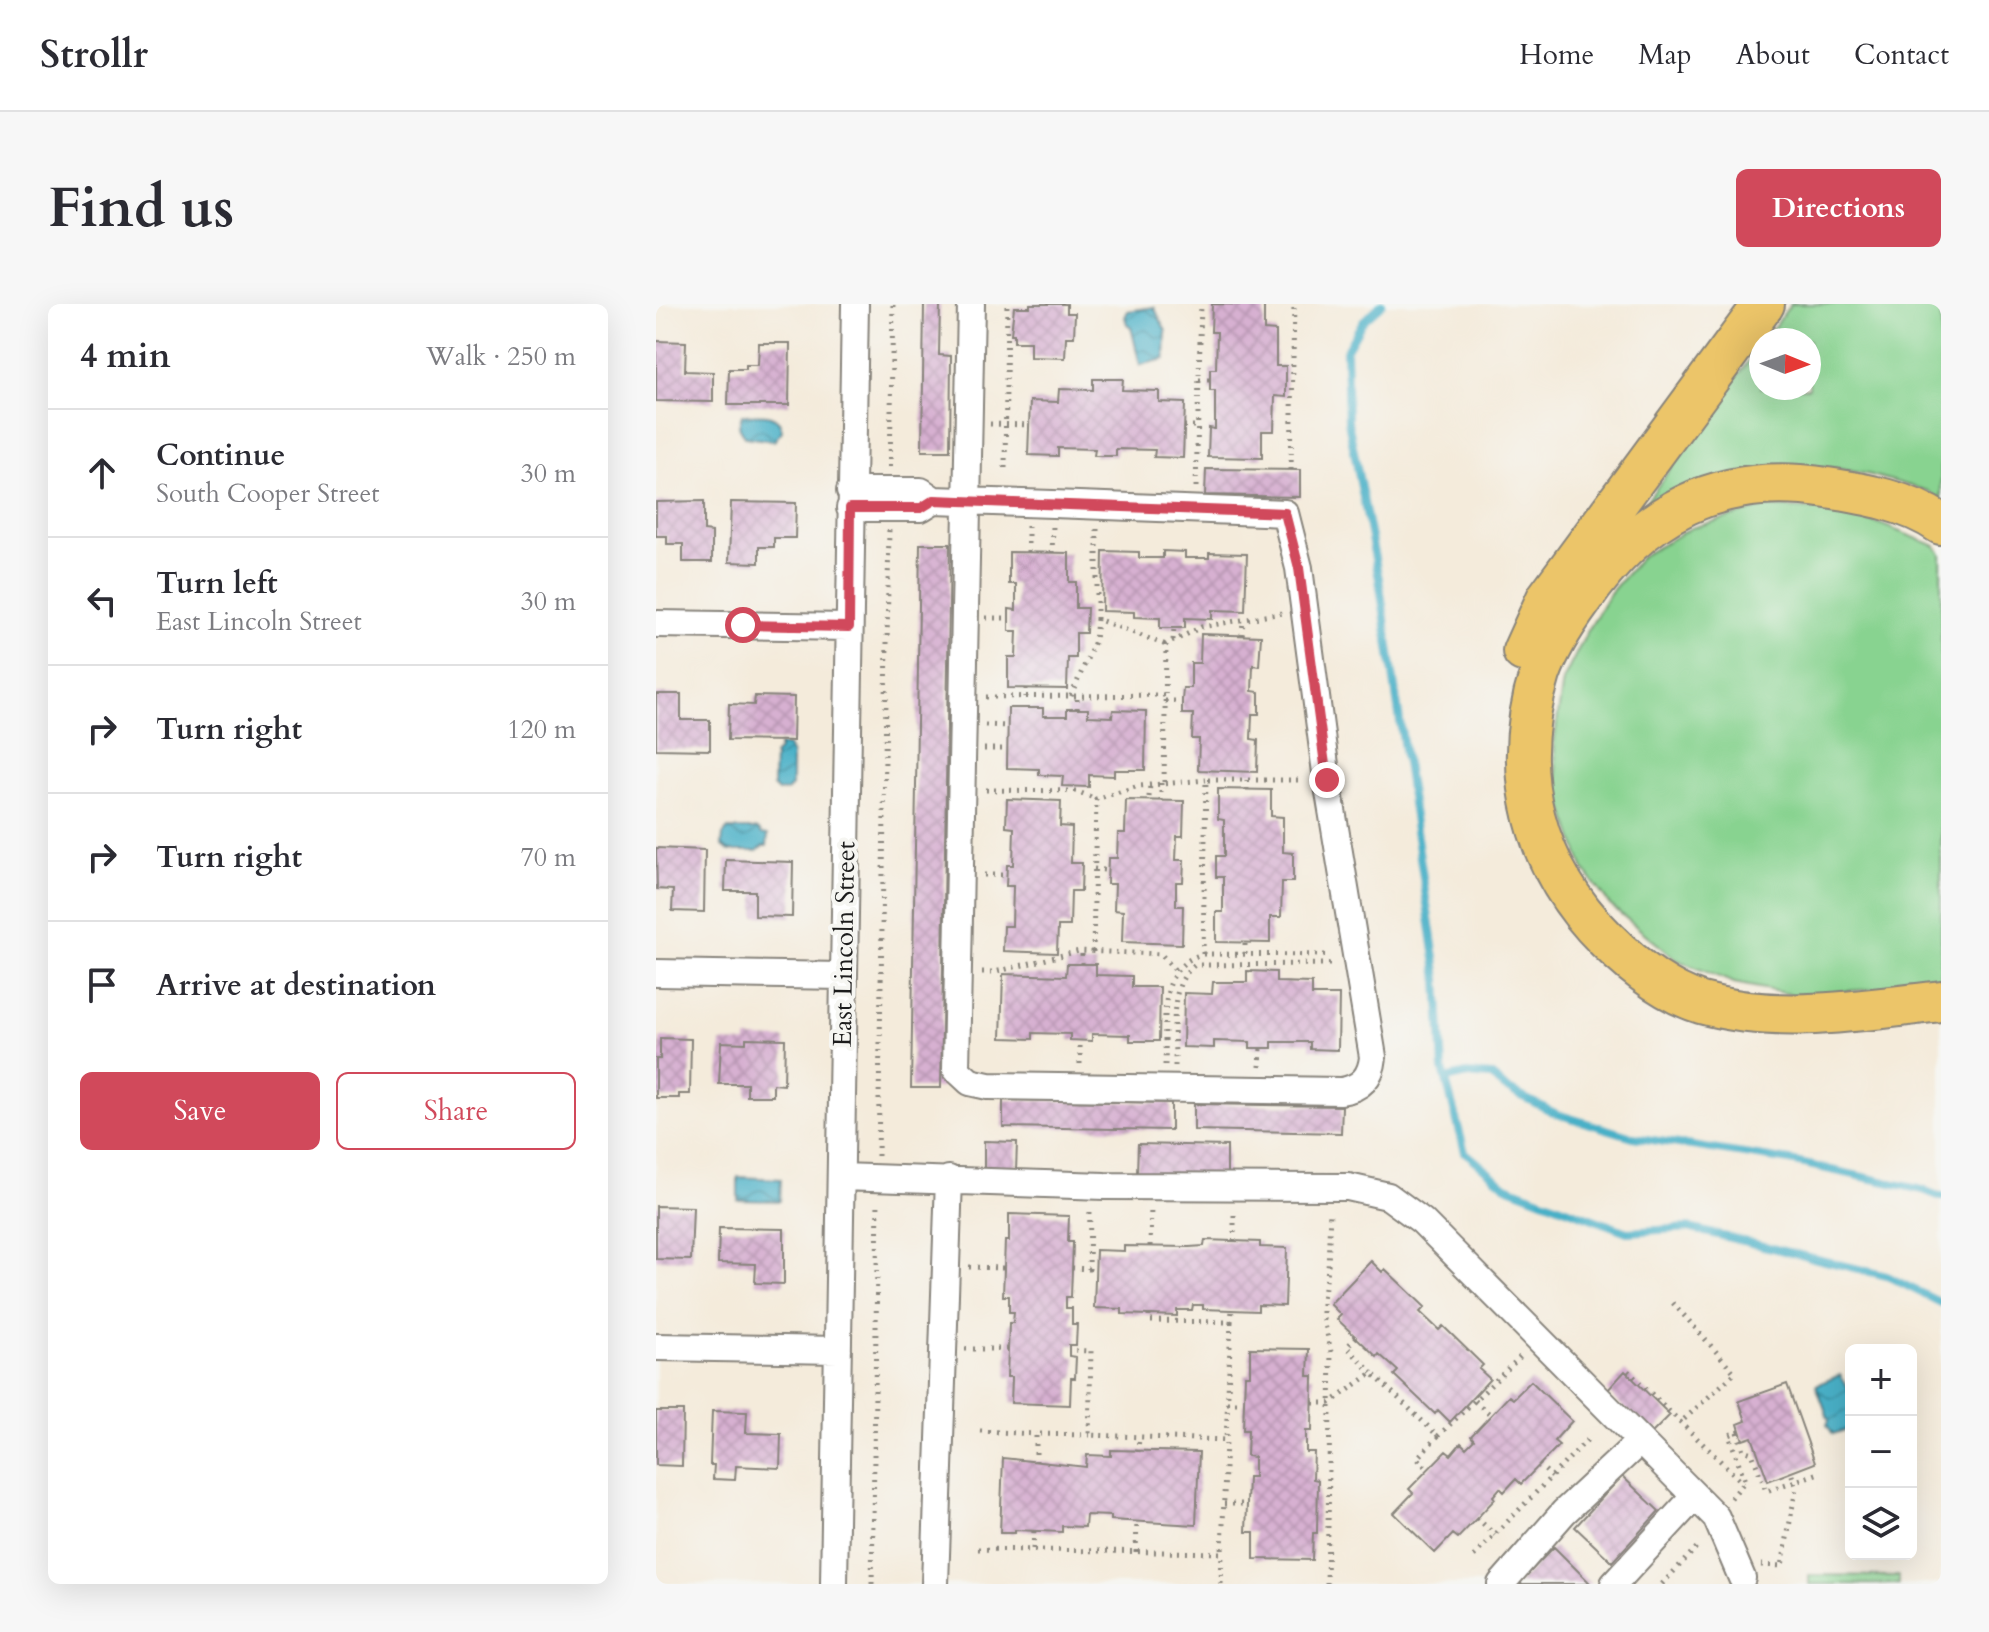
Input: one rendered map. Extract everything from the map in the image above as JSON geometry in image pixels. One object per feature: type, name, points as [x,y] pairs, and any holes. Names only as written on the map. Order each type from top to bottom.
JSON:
[{"type":"highway","points":[[1764,304],[1547,598],[1524,647],[1509,695],[1500,744],[1504,794],[1515,839],[1535,885],[1558,923],[1589,959],[1621,986],[1711,1029],[1758,1037],[1805,1038],[1941,1022]]},
{"type":"highway","points":[[1941,524],[1888,500],[1810,485],[1764,483],[1720,491],[1651,523],[1618,552],[1561,629],[1541,672],[1530,716],[1526,763],[1532,812],[1545,851],[1566,893],[1593,926],[1623,955],[1657,981],[1699,1002],[1749,1012],[1836,1012],[1941,1001]]},
{"type":"street","name":"East Lincoln Street","points":[[834,1584],[855,304]]},
{"type":"street","points":[[850,499],[921,491],[934,500],[967,501],[1097,506],[1195,509],[1285,513],[1299,568],[1327,780],[1373,1057],[1369,1074],[1357,1087],[1341,1091],[988,1086],[970,1082],[956,1069],[967,501],[968,424],[971,304]]},
{"type":"street","points":[[656,624],[849,627]]},
{"type":"street","points":[[656,973],[843,976]]},
{"type":"street","points":[[841,1177],[1090,1185],[1330,1187],[1368,1190],[1388,1196],[1406,1207],[1695,1496],[1722,1513],[1749,1571]]},
{"type":"street","points":[[935,1584],[949,1179]]},
{"type":"street","points":[[656,1347],[838,1350]]},
{"type":"street","points":[[1501,1584],[1564,1512],[1639,1442]]},
{"type":"street","points":[[1614,1584],[1695,1496]]},
{"type":"path","points":[[890,471],[893,304]]},
{"type":"path","points":[[1005,468],[1007,304]]},
{"type":"path","points":[[1291,470],[1294,304]]},
{"type":"path","points":[[1195,509],[1199,306]]},
{"type":"path","points":[[1199,380],[1210,380]]},
{"type":"path","points":[[968,424],[1029,425]]},
{"type":"path","points":[[1184,426],[1198,426]]},
{"type":"path","points":[[1077,709],[1074,696],[1095,641],[1097,506]]},
{"type":"path","points":[[878,1162],[889,517]]},
{"type":"path","points":[[1166,645],[1201,627],[1304,610]]},
{"type":"path","points":[[1087,620],[1097,619],[1166,645]]},
{"type":"path","points":[[1242,635],[1243,620]]},
{"type":"path","points":[[1173,641],[1174,628]]},
{"type":"path","points":[[1161,801],[1166,645]]},
{"type":"path","points":[[1026,688],[1026,697]]},
{"type":"path","points":[[1051,697],[1052,689]]},
{"type":"path","points":[[963,697],[1074,696],[1182,701]]},
{"type":"path","points":[[1203,954],[1206,780]]},
{"type":"path","points":[[1247,780],[1247,790]]},
{"type":"path","points":[[961,790],[1076,789],[1096,799],[1163,782],[1327,780]]},
{"type":"path","points":[[1149,797],[1150,784]]},
{"type":"path","points":[[1093,952],[1096,799]]},
{"type":"path","points":[[1094,869],[1104,870]]},
{"type":"path","points":[[1245,942],[1245,954]]},
{"type":"path","points":[[958,971],[995,972],[1082,951],[1161,954],[1175,970]]},
{"type":"path","points":[[1082,951],[1082,964]]},
{"type":"path","points":[[1169,1089],[1168,988],[1175,970],[1188,958],[1203,954],[1245,954],[1357,959]]},
{"type":"path","points":[[1169,1089],[1177,991],[1183,975],[1195,965],[1357,959]]},
{"type":"path","points":[[1262,972],[1263,964]]},
{"type":"path","points":[[1072,1268],[1089,1269],[1090,1185]]},
{"type":"path","points":[[1150,1246],[1151,1186]]},
{"type":"path","points":[[1327,1584],[1331,1352],[1323,1299],[1328,1269],[1330,1187]]},
{"type":"path","points":[[872,1584],[878,1192]]},
{"type":"path","points":[[946,1266],[1004,1268]]},
{"type":"path","points":[[1673,1303],[1735,1373],[1681,1422]]},
{"type":"path","points":[[1221,1584],[1232,1310]]},
{"type":"path","points":[[1149,1315],[1149,1321],[1231,1322]]},
{"type":"path","points":[[1356,1337],[1347,1347],[1438,1436]]},
{"type":"path","points":[[1428,1470],[1417,1458],[1537,1339]]},
{"type":"path","points":[[943,1349],[1008,1349]]},
{"type":"path","points":[[1069,1350],[1091,1351],[1089,1435]]},
{"type":"path","points":[[1628,1371],[1743,1483]]},
{"type":"path","points":[[1313,1403],[1330,1403],[1372,1373]]},
{"type":"path","points":[[1475,1401],[1491,1415]]},
{"type":"path","points":[[1227,1403],[1244,1403]]},
{"type":"path","points":[[980,1431],[1226,1440]]},
{"type":"path","points":[[1662,1584],[1745,1481],[1729,1435],[1739,1431],[1743,1450],[1752,1453],[1766,1491],[1819,1473]]},
{"type":"path","points":[[1036,1434],[1036,1462]]},
{"type":"path","points":[[1138,1452],[1139,1437]]},
{"type":"path","points":[[1474,1556],[1587,1440]]},
{"type":"path","points":[[1539,1465],[1552,1477]]},
{"type":"path","points":[[1749,1571],[1782,1566],[1796,1488],[1791,1472]]},
{"type":"path","points":[[1224,1504],[1247,1504]]},
{"type":"path","points":[[1477,1518],[1495,1535]]},
{"type":"path","points":[[1136,1552],[1137,1521]]},
{"type":"path","points":[[1033,1550],[1034,1530]]},
{"type":"path","points":[[978,1549],[1222,1553]]},
{"type":"green space","points":[[1791,304],[1941,304],[1941,500],[1928,491],[1871,475],[1835,468],[1775,467],[1628,527],[1749,361],[1749,400],[1821,400],[1821,328],[1773,328]]},
{"type":"green space","points":[[1766,507],[1822,509],[1880,524],[1936,546],[1941,554],[1941,984],[1794,995],[1734,983],[1677,960],[1610,905],[1583,868],[1559,795],[1554,743],[1563,680],[1586,634],[1610,593],[1642,556],[1691,528]]},
{"type":"green space","points":[[1809,1575],[1899,1576],[1899,1584],[1809,1584]]},
{"type":"water","points":[[1154,307],[1166,331],[1165,359],[1140,365],[1131,327],[1125,317],[1128,311]]},
{"type":"water","points":[[742,415],[773,417],[782,431],[774,441],[745,437],[739,426]]},
{"type":"water","points":[[779,745],[788,746],[792,755],[792,786],[787,791],[778,791],[773,786],[774,755]]},
{"type":"water","points":[[728,829],[758,829],[768,835],[767,846],[757,851],[729,851],[722,845],[723,835]]},
{"type":"water","points":[[738,1177],[781,1179],[780,1201],[738,1200]]},
{"type":"water","points":[[1840,1375],[1845,1383],[1845,1430],[1833,1434],[1827,1425],[1829,1420],[1816,1385]]},
{"type":"building","points":[[924,304],[940,304],[939,355],[951,356],[950,451],[922,451]]},
{"type":"building","points":[[1030,304],[1067,304],[1067,313],[1075,313],[1074,337],[1066,337],[1065,358],[1030,357],[1030,342],[1014,342],[1014,334],[1011,334],[1014,307],[1030,307]]},
{"type":"building","points":[[1212,304],[1264,305],[1264,330],[1276,331],[1276,366],[1286,366],[1286,397],[1275,396],[1274,431],[1262,431],[1262,458],[1208,457],[1209,428],[1215,429],[1215,391],[1210,391],[1210,369],[1216,369],[1217,332],[1211,332]]},
{"type":"building","points":[[656,341],[686,342],[685,371],[713,372],[713,402],[656,401]]},
{"type":"building","points":[[759,343],[790,343],[789,405],[728,405],[729,369],[758,365]]},
{"type":"building","points":[[1093,379],[1123,379],[1122,390],[1159,391],[1159,402],[1185,403],[1183,458],[1154,457],[1155,450],[1116,449],[1116,456],[1094,456],[1095,449],[1058,448],[1058,456],[1028,455],[1030,401],[1058,402],[1059,389],[1093,390]]},
{"type":"building","points":[[1206,469],[1300,470],[1300,497],[1205,495]]},
{"type":"building","points":[[704,501],[704,531],[712,532],[712,562],[683,562],[683,544],[667,544],[667,536],[656,536],[656,502]]},
{"type":"building","points":[[731,502],[796,503],[795,538],[774,538],[774,547],[759,547],[759,563],[729,562]]},
{"type":"building","points":[[920,544],[950,544],[941,1088],[911,1088]]},
{"type":"building","points":[[1103,551],[1139,552],[1139,558],[1163,558],[1163,551],[1185,552],[1185,558],[1209,558],[1209,553],[1247,554],[1245,611],[1212,610],[1212,619],[1185,618],[1185,628],[1160,628],[1160,618],[1134,617],[1134,612],[1102,611]]},
{"type":"building","points":[[1009,552],[1069,553],[1069,582],[1076,582],[1076,608],[1087,608],[1086,633],[1076,633],[1076,658],[1068,658],[1067,689],[1008,688],[1008,657],[1016,657],[1017,631],[1009,631],[1009,609],[1016,610],[1016,584],[1009,584]]},
{"type":"building","points":[[1201,634],[1261,636],[1259,666],[1253,665],[1252,691],[1259,692],[1259,714],[1252,714],[1251,739],[1258,740],[1257,772],[1198,770],[1199,739],[1192,739],[1193,714],[1182,714],[1182,701],[1183,688],[1191,688],[1191,663],[1200,663]]},
{"type":"building","points":[[656,694],[681,694],[681,720],[710,720],[710,750],[656,749]]},
{"type":"building","points":[[755,696],[794,697],[793,741],[728,740],[729,704],[754,705]]},
{"type":"building","points":[[1008,708],[1043,708],[1043,716],[1067,716],[1067,709],[1088,709],[1088,716],[1112,717],[1113,710],[1146,711],[1145,770],[1114,770],[1114,776],[1089,775],[1089,787],[1062,786],[1063,776],[1039,775],[1039,769],[1007,768]]},
{"type":"building","points":[[1218,789],[1271,790],[1271,816],[1283,817],[1283,852],[1293,853],[1293,882],[1282,882],[1281,917],[1270,917],[1270,943],[1216,942],[1216,912],[1223,912],[1223,877],[1216,877],[1216,856],[1224,856],[1224,820],[1218,819]]},
{"type":"building","points":[[1007,799],[1061,801],[1060,826],[1072,827],[1071,863],[1082,863],[1081,891],[1071,891],[1070,926],[1058,926],[1057,953],[1003,951],[1004,926],[1012,926],[1013,886],[1006,886],[1007,865],[1013,865],[1014,828],[1006,827]]},
{"type":"building","points":[[1126,800],[1184,801],[1183,836],[1177,836],[1176,860],[1184,860],[1183,882],[1176,882],[1176,906],[1183,906],[1182,944],[1122,942],[1123,911],[1114,910],[1115,884],[1107,884],[1108,858],[1117,858],[1118,833],[1125,833]]},
{"type":"building","points":[[656,848],[705,850],[704,912],[672,911],[673,890],[657,889]]},
{"type":"building","points":[[726,860],[793,862],[792,917],[755,916],[755,891],[725,891]]},
{"type":"building","points":[[1067,964],[1096,964],[1096,975],[1132,976],[1132,987],[1160,987],[1159,1041],[1130,1041],[1130,1035],[1092,1034],[1092,1041],[1070,1040],[1070,1034],[1033,1033],[1033,1039],[1001,1038],[1003,974],[1066,976]]},
{"type":"building","points":[[1247,971],[1276,972],[1276,982],[1312,983],[1312,995],[1339,995],[1338,1050],[1310,1049],[1310,1042],[1272,1042],[1272,1048],[1250,1048],[1250,1042],[1214,1041],[1214,1048],[1183,1047],[1184,993],[1212,994],[1213,982],[1247,982]]},
{"type":"building","points":[[660,1038],[691,1039],[690,1094],[679,1094],[679,1098],[656,1098],[656,1059],[660,1059]]},
{"type":"building","points":[[746,1038],[785,1039],[784,1085],[773,1084],[773,1096],[747,1096],[747,1084],[719,1084],[721,1042],[746,1043]]},
{"type":"building","points":[[1003,1100],[1171,1103],[1171,1130],[1003,1127]]},
{"type":"building","points":[[1194,1104],[1342,1106],[1341,1133],[1194,1130]]},
{"type":"building","points":[[984,1141],[1017,1142],[1016,1172],[984,1171]]},
{"type":"building","points":[[1138,1144],[1227,1146],[1227,1175],[1137,1173]]},
{"type":"building","points":[[656,1206],[693,1207],[691,1260],[656,1259]]},
{"type":"building","points":[[1009,1214],[1069,1216],[1068,1242],[1073,1242],[1071,1297],[1066,1297],[1066,1308],[1072,1308],[1072,1324],[1077,1324],[1076,1345],[1069,1345],[1069,1356],[1076,1357],[1070,1405],[1011,1403],[1012,1377],[1007,1377],[1009,1323],[1013,1323],[1014,1312],[1009,1312],[1009,1296],[1003,1296]]},
{"type":"building","points":[[719,1228],[784,1229],[784,1284],[755,1283],[756,1264],[718,1263]]},
{"type":"building","points":[[1205,1240],[1260,1242],[1260,1247],[1287,1248],[1285,1306],[1258,1305],[1258,1311],[1203,1309],[1203,1305],[1193,1305],[1192,1310],[1177,1310],[1177,1316],[1122,1314],[1122,1309],[1094,1308],[1096,1250],[1124,1251],[1124,1246],[1204,1246]]},
{"type":"building","points":[[1371,1261],[1382,1272],[1385,1269],[1425,1307],[1420,1312],[1439,1330],[1443,1326],[1483,1365],[1479,1369],[1490,1379],[1450,1422],[1438,1410],[1435,1414],[1394,1375],[1398,1371],[1379,1354],[1377,1357],[1337,1319],[1341,1315],[1330,1304]]},
{"type":"building","points":[[1250,1348],[1309,1349],[1308,1376],[1313,1376],[1312,1431],[1306,1431],[1306,1452],[1314,1452],[1313,1479],[1318,1480],[1317,1533],[1313,1533],[1312,1560],[1254,1559],[1254,1532],[1246,1532],[1248,1477],[1254,1477],[1254,1457],[1247,1456],[1248,1430],[1243,1430],[1245,1375],[1250,1375]]},
{"type":"building","points":[[1625,1371],[1670,1415],[1651,1434],[1607,1391]]},
{"type":"building","points":[[1531,1381],[1572,1421],[1554,1441],[1559,1445],[1521,1484],[1516,1479],[1504,1492],[1500,1488],[1493,1496],[1495,1499],[1458,1538],[1453,1534],[1435,1553],[1394,1513],[1413,1493],[1409,1489],[1446,1451],[1451,1455],[1461,1443],[1466,1448],[1474,1440],[1471,1436],[1509,1396],[1513,1399]]},
{"type":"building","points":[[1787,1384],[1815,1463],[1768,1481],[1752,1437],[1743,1440],[1738,1424],[1746,1421],[1739,1401]]},
{"type":"building","points":[[656,1411],[683,1411],[682,1466],[656,1465]]},
{"type":"building","points":[[712,1411],[747,1412],[746,1433],[781,1434],[780,1468],[736,1466],[735,1480],[713,1479],[714,1465],[710,1465]]},
{"type":"building","points":[[1111,1450],[1199,1452],[1196,1525],[1111,1520],[1111,1516],[1086,1515],[1085,1527],[1062,1526],[1062,1532],[1015,1530],[1015,1533],[1000,1533],[1003,1458],[1086,1467],[1087,1455],[1111,1456]]},
{"type":"building","points":[[1622,1476],[1659,1511],[1612,1562],[1575,1527]]},
{"type":"building","points":[[1554,1547],[1591,1584],[1518,1584]]},
{"type":"waterway","points":[[1382,304],[1363,321],[1346,351],[1348,421],[1379,579],[1438,979],[1443,1069],[1465,1152],[1506,1186],[1627,1232],[1689,1228],[1887,1276],[1941,1303]]},
{"type":"waterway","points":[[1446,1079],[1467,1074],[1492,1076],[1505,1088],[1557,1114],[1633,1137],[1790,1161],[1923,1190],[1941,1197]]},
{"type":"route","points":[[743,625],[849,627],[850,508],[921,508],[934,500],[1285,513],[1299,568],[1327,780]]}]
